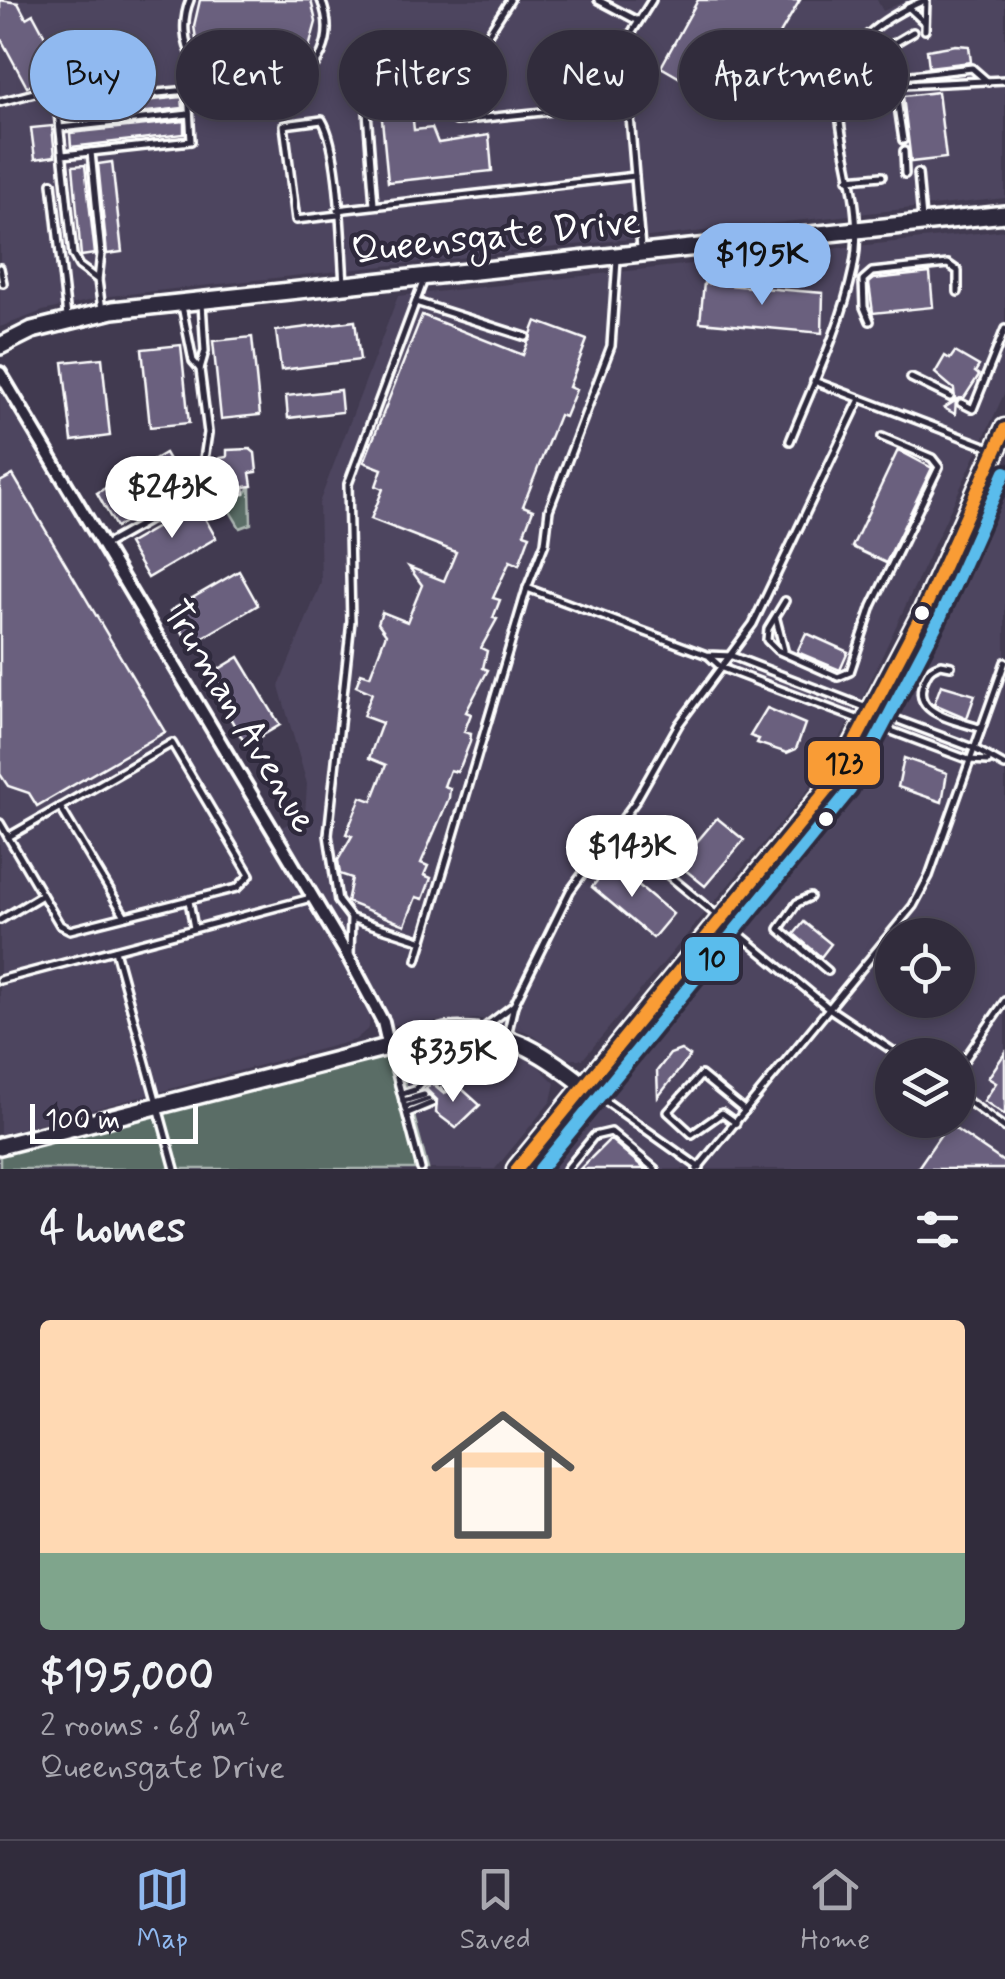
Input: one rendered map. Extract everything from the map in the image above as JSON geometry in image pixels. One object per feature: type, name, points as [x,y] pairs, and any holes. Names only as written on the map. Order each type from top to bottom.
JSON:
[{"type":"main road","points":[[517,1169],[815,810],[871,716],[1005,430]]},
{"type":"street","name":"Queensgate Drive","points":[[0,346],[67,320],[102,313],[1005,214]]},
{"type":"street","name":"Truman Avenue","points":[[0,373],[349,958],[383,1022],[388,1044]]},
{"type":"street","points":[[0,1146],[436,1033],[474,1030],[507,1036],[540,1051],[584,1086]]},
{"type":"lane","points":[[190,0],[184,30],[190,53],[203,74],[223,88],[246,96],[270,95],[293,86],[310,71],[326,30],[321,0]]},
{"type":"lane","points":[[491,30],[510,0]]},
{"type":"lane","points":[[598,0],[638,21]]},
{"type":"lane","points":[[633,30],[652,0]]},
{"type":"lane","points":[[870,30],[925,0]]},
{"type":"lane","points":[[922,21],[925,0]]},
{"type":"lane","points":[[908,7],[925,30]]},
{"type":"lane","points":[[908,35],[913,32]]},
{"type":"lane","points":[[908,75],[972,68],[988,82]]},
{"type":"lane","points":[[908,85],[950,80],[965,85],[1005,80]]},
{"type":"lane","points":[[98,280],[78,266],[73,255],[58,103],[176,91]]},
{"type":"lane","points":[[0,102],[30,95]]},
{"type":"lane","points":[[60,128],[176,115]]},
{"type":"lane","points":[[63,154],[192,140],[190,120]]},
{"type":"lane","points":[[344,286],[338,212],[330,132],[322,120],[284,125],[296,220],[338,212],[374,206],[634,176]]},
{"type":"lane","points":[[368,120],[374,206]]},
{"type":"lane","points":[[630,120],[641,254]]},
{"type":"lane","points":[[790,441],[853,271],[855,229],[843,120]]},
{"type":"lane","points":[[900,120],[903,140]]},
{"type":"lane","points":[[904,151],[905,174]]},
{"type":"lane","points":[[90,152],[101,254],[98,280],[102,313]]},
{"type":"lane","points":[[918,173],[922,222]]},
{"type":"lane","points":[[848,179],[882,176]]},
{"type":"lane","points":[[52,183],[67,320]]},
{"type":"lane","points":[[417,960],[526,588],[545,543],[548,510],[611,346],[617,256]]},
{"type":"lane","points":[[870,320],[864,308],[863,280],[872,272],[948,264],[958,271],[958,292]]},
{"type":"lane","points":[[0,268],[3,283]]},
{"type":"lane","points":[[349,958],[353,948],[351,918],[338,901],[328,836],[329,794],[351,621],[348,484],[425,278]]},
{"type":"lane","points":[[103,547],[199,492],[208,433],[200,370],[204,351],[202,301]]},
{"type":"lane","points":[[416,302],[526,337]]},
{"type":"lane","points":[[182,303],[193,361],[200,370]]},
{"type":"lane","points":[[961,403],[973,408],[1005,329]]},
{"type":"lane","points":[[910,378],[950,397]]},
{"type":"lane","points":[[814,381],[996,450]]},
{"type":"lane","points":[[507,1036],[514,1005],[558,911],[614,831],[680,724],[732,656],[775,584],[860,399]]},
{"type":"lane","points":[[785,601],[768,629],[767,640],[838,677],[850,672],[872,606],[938,467],[932,458],[882,437]]},
{"type":"lane","points":[[982,480],[1005,469]]},
{"type":"lane","points":[[526,588],[707,655],[732,656],[968,760],[991,761]]},
{"type":"lane","points":[[776,620],[784,652]]},
{"type":"lane","points":[[707,655],[722,668],[972,748],[1005,766]]},
{"type":"lane","points":[[584,1086],[699,1168],[913,906],[929,876],[1005,662]]},
{"type":"lane","points":[[951,666],[931,668],[920,690],[922,702],[930,710],[980,729]]},
{"type":"lane","points":[[0,823],[8,837],[42,895],[60,925],[70,930],[238,888],[250,875],[172,743],[8,837]]},
{"type":"lane","points":[[60,807],[126,918]]},
{"type":"lane","points":[[614,831],[830,1009],[875,1039]]},
{"type":"lane","points":[[0,920],[42,895]]},
{"type":"lane","points":[[0,980],[312,898]]},
{"type":"lane","points":[[810,898],[798,903],[779,929],[828,971]]},
{"type":"lane","points":[[189,901],[194,928]]},
{"type":"lane","points":[[351,918],[423,941]]},
{"type":"lane","points":[[115,949],[175,1169]]},
{"type":"lane","points":[[975,1044],[1005,1001]]},
{"type":"lane","points":[[474,1030],[496,1023],[514,1005]]},
{"type":"lane","points":[[388,1044],[421,1169]]},
{"type":"lane","points":[[404,1104],[431,1072],[470,1067]]},
{"type":"lane","points":[[444,1070],[441,1084],[459,1068]]},
{"type":"lane","points":[[736,1122],[722,1113],[692,1134],[668,1112],[701,1075],[745,1111]]},
{"type":"lane","points":[[404,1104],[428,1099],[404,1104]]},
{"type":"lane","points":[[975,1106],[1005,1128]]},
{"type":"lane","points":[[566,1169],[594,1136],[612,1132],[655,1169]]},
{"type":"shaded area","points":[[0,0],[877,0],[883,11],[907,0],[1005,0],[1005,198],[110,296],[43,311],[0,327]]},
{"type":"shaded area","points":[[1005,230],[1005,392],[857,710],[807,791],[583,1059],[569,1059],[527,1032],[480,1019],[393,1025],[277,830],[305,814],[307,784],[279,686],[321,583],[319,503],[398,296]]},
{"type":"shaded area","points":[[0,391],[370,1009],[369,1028],[355,1040],[0,1134]]},
{"type":"shaded area","points":[[1005,469],[1005,1169],[537,1169],[849,788],[897,701]]},
{"type":"shaded area","points":[[454,1041],[512,1050],[533,1061],[555,1083],[551,1101],[495,1169],[428,1169],[397,1052]]},
{"type":"green space","points":[[250,487],[251,524],[240,528],[222,498],[245,494]]},
{"type":"green space","points":[[397,1052],[428,1169],[0,1169],[0,1155]]},
{"type":"building","points":[[0,0],[18,3],[26,18],[33,14],[42,30],[30,30],[30,85],[27,87],[0,37]]},
{"type":"building","points":[[200,0],[311,0],[316,22],[314,30],[195,30]]},
{"type":"building","points":[[698,0],[800,0],[782,30],[681,30]]},
{"type":"building","points":[[679,34],[679,77],[661,67]]},
{"type":"building","points":[[969,46],[971,62],[929,67],[927,50]]},
{"type":"building","points":[[938,92],[946,158],[911,162],[906,120],[908,95]]},
{"type":"building","points":[[176,98],[176,109],[156,111],[156,100]]},
{"type":"building","points":[[382,120],[413,120],[414,130],[432,128],[438,143],[489,135],[492,171],[388,182]]},
{"type":"building","points":[[184,121],[184,134],[71,147],[70,133]]},
{"type":"building","points":[[52,126],[55,156],[35,159],[31,128]]},
{"type":"building","points":[[112,162],[122,252],[107,254],[98,164]]},
{"type":"building","points":[[85,165],[95,254],[81,256],[73,166]]},
{"type":"building","points":[[930,273],[933,307],[873,313],[869,283],[874,279]]},
{"type":"building","points":[[704,283],[823,293],[822,333],[700,322]]},
{"type":"building","points":[[422,315],[523,355],[536,321],[587,340],[569,387],[576,390],[565,417],[559,415],[523,506],[533,510],[524,533],[530,535],[519,565],[510,561],[493,598],[500,600],[493,618],[497,619],[481,648],[487,651],[483,668],[488,670],[466,712],[471,714],[464,732],[471,734],[470,742],[457,772],[450,770],[444,786],[450,788],[449,798],[421,863],[428,866],[424,875],[431,878],[423,899],[416,897],[405,925],[347,902],[352,878],[340,874],[338,860],[352,836],[346,834],[361,797],[372,801],[386,765],[369,758],[382,723],[363,716],[372,693],[356,686],[361,673],[370,676],[386,634],[378,623],[382,612],[407,622],[422,585],[409,567],[444,581],[456,552],[371,519],[383,489],[376,486],[382,469],[364,462]]},
{"type":"building","points":[[355,321],[360,360],[281,370],[276,331]]},
{"type":"building","points":[[252,337],[260,415],[221,419],[213,341]]},
{"type":"building","points":[[181,345],[189,423],[150,427],[142,349]]},
{"type":"building","points":[[955,352],[979,366],[975,372],[979,375],[964,398],[956,399],[955,414],[944,408],[955,401],[954,389],[935,373],[945,356],[950,359]]},
{"type":"building","points":[[102,358],[110,436],[72,441],[63,362]]},
{"type":"building","points":[[340,390],[342,412],[288,418],[286,396]]},
{"type":"building","points":[[250,449],[255,453],[257,472],[250,473],[252,486],[244,487],[245,494],[226,496],[225,489],[218,490],[220,458],[227,457],[227,450]]},
{"type":"building","points":[[898,450],[932,468],[886,563],[852,547]]},
{"type":"building","points":[[165,453],[185,487],[116,527],[97,493]]},
{"type":"building","points":[[13,475],[165,732],[37,806],[29,793],[8,786],[0,774],[0,482]]},
{"type":"building","points":[[197,504],[216,538],[148,578],[128,544]]},
{"type":"building","points":[[239,571],[258,605],[190,645],[170,611]]},
{"type":"building","points":[[806,633],[848,652],[840,670],[797,652]]},
{"type":"building","points":[[239,657],[280,725],[246,745],[206,677]]},
{"type":"building","points":[[941,685],[975,695],[967,718],[934,704]]},
{"type":"building","points":[[767,708],[805,724],[796,749],[787,753],[757,743],[759,739],[750,736]]},
{"type":"building","points":[[904,758],[947,773],[942,802],[898,787]]},
{"type":"building","points":[[717,818],[744,840],[705,886],[678,864]]},
{"type":"building","points":[[612,863],[673,914],[653,938],[592,887]]},
{"type":"building","points":[[804,922],[831,944],[821,957],[794,934]]},
{"type":"building","points":[[681,1050],[690,1056],[658,1097],[657,1071],[670,1054]]},
{"type":"building","points":[[1005,1053],[1005,1115],[984,1101],[996,1083],[988,1078]]},
{"type":"building","points":[[431,1083],[443,1093],[461,1088],[480,1105],[456,1128],[436,1113],[437,1100],[426,1089]]},
{"type":"building","points":[[938,1138],[968,1138],[1005,1163],[1005,1169],[917,1169]]},
{"type":"building","points":[[611,1140],[645,1169],[580,1169]]},
{"type":"transit line","name":"123","points":[[517,1169],[835,780],[923,612],[1005,429]]},
{"type":"transit line","name":"10","points":[[540,1169],[850,790],[939,620],[1005,472]]}]
